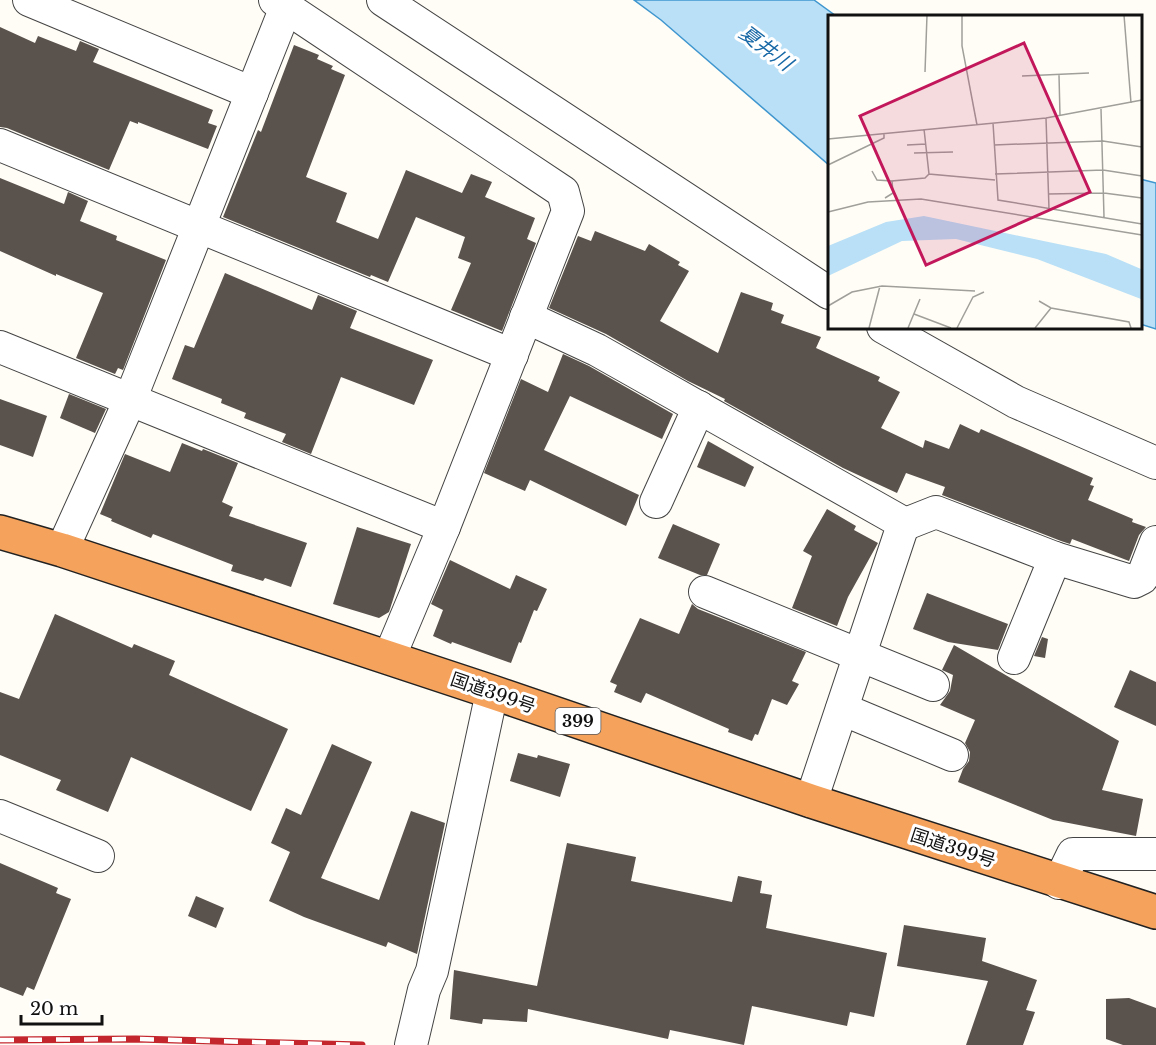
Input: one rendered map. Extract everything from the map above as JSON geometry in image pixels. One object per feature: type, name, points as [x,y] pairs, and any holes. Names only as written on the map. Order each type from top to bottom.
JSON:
[{"type":"highway","name":"国道399号","points":[[0,532],[62,550],[492,692],[1059,883],[1156,912]]},
{"type":"street","points":[[29,0],[252,93]]},
{"type":"street","points":[[383,0],[828,292]]},
{"type":"street","points":[[62,550],[130,400],[200,226],[252,93],[281,4],[563,192],[568,211],[444,527],[389,658]]},
{"type":"street","points":[[0,145],[512,355]]},
{"type":"street","points":[[526,317],[597,350],[898,519],[903,525]]},
{"type":"street","points":[[885,328],[1016,402],[1156,463]]},
{"type":"street","points":[[0,347],[444,527]]},
{"type":"street","points":[[656,502],[699,407]]},
{"type":"street","points":[[811,801],[903,525],[936,512],[1055,558],[1145,588]]},
{"type":"street","points":[[1145,588],[1142,578],[1156,542]]},
{"type":"street","points":[[1014,658],[1055,558]]},
{"type":"street","points":[[705,592],[933,685]]},
{"type":"street","points":[[411,1045],[424,990],[432,971],[492,692]]},
{"type":"street","points":[[842,709],[952,755]]},
{"type":"street","points":[[0,816],[98,856]]},
{"type":"street","points":[[1059,883],[1072,854],[1156,854]]},
{"type":"water","name":"夏井川","points":[[634,0],[814,0],[835,15],[828,15],[828,164],[661,20]]},
{"type":"water","points":[[1141,179],[1156,183],[1156,329],[1141,324]]},
{"type":"building","points":[[0,27],[35,43],[38,36],[76,51],[80,41],[99,49],[93,62],[213,110],[208,123],[217,126],[208,149],[130,121],[109,170],[0,127]]},
{"type":"building","points":[[294,45],[319,55],[317,59],[333,66],[331,69],[345,75],[306,177],[347,193],[336,222],[378,239],[406,170],[462,193],[471,174],[492,182],[485,197],[535,218],[527,239],[536,243],[502,331],[451,310],[471,263],[458,258],[465,237],[416,217],[388,282],[371,275],[370,277],[223,217],[258,130],[261,132]]},
{"type":"building","points":[[0,178],[64,204],[68,192],[88,201],[80,221],[117,236],[116,240],[166,260],[123,370],[118,368],[115,374],[76,358],[103,293],[56,274],[56,276],[0,251]]},
{"type":"building","points":[[595,231],[645,251],[649,244],[680,262],[678,265],[689,271],[660,321],[718,353],[741,292],[773,303],[771,310],[784,315],[781,323],[821,337],[816,348],[880,377],[878,381],[900,392],[881,428],[923,448],[925,440],[949,449],[960,424],[979,433],[981,429],[1093,478],[1090,485],[1094,486],[1088,500],[1146,527],[1139,535],[1129,561],[1072,539],[1070,544],[1061,541],[942,495],[945,487],[906,473],[897,493],[843,468],[724,401],[725,399],[688,381],[606,334],[549,308],[578,236],[591,241]]},
{"type":"building","points":[[225,273],[312,310],[318,295],[357,311],[350,328],[433,360],[414,405],[341,377],[311,454],[282,442],[286,434],[244,418],[246,413],[221,403],[222,399],[172,379],[185,345],[194,348]]},
{"type":"building","points":[[563,354],[589,366],[673,414],[662,439],[570,396],[544,450],[639,495],[626,526],[530,480],[525,491],[484,473],[521,379],[548,392]]},
{"type":"building","points":[[69,394],[106,409],[95,433],[60,418]]},
{"type":"building","points":[[0,399],[47,416],[33,457],[0,445]]},
{"type":"building","points":[[708,441],[754,467],[745,487],[697,467]]},
{"type":"building","points":[[182,443],[238,463],[222,502],[233,507],[229,516],[307,543],[291,587],[265,578],[263,581],[231,571],[233,565],[153,534],[151,538],[100,514],[125,454],[170,472]]},
{"type":"building","points":[[827,509],[856,526],[854,530],[878,543],[848,597],[837,626],[792,608],[812,556],[803,551]]},
{"type":"building","points":[[673,524],[720,544],[707,575],[700,575],[658,558]]},
{"type":"building","points":[[357,527],[411,544],[389,612],[379,618],[333,604]]},
{"type":"building","points":[[450,560],[510,589],[516,575],[547,589],[537,611],[534,610],[511,663],[433,636],[443,610],[431,604]]},
{"type":"building","points":[[927,593],[1008,624],[998,650],[948,642],[913,629]]},
{"type":"building","points":[[692,604],[698,609],[806,652],[792,681],[799,684],[787,705],[772,699],[758,735],[755,734],[752,741],[646,693],[641,703],[614,692],[617,685],[610,682],[640,618],[679,634]]},
{"type":"building","points":[[55,614],[132,648],[134,644],[175,661],[169,675],[288,729],[251,811],[131,757],[108,812],[56,790],[61,780],[0,755],[0,692],[19,699]]},
{"type":"building","points":[[1042,637],[1048,639],[1045,658],[1034,656]]},
{"type":"building","points":[[954,645],[1119,741],[1102,790],[1143,799],[1136,836],[1053,820],[958,782],[969,761],[970,752],[965,743],[975,720],[940,705],[950,691],[953,675],[942,670]]},
{"type":"building","points":[[1130,670],[1156,682],[1156,726],[1114,707]]},
{"type":"building","points":[[332,744],[372,762],[321,878],[379,900],[411,811],[445,823],[417,954],[388,942],[386,947],[304,917],[269,901],[290,852],[271,843],[286,808],[301,815]]},
{"type":"building","points":[[518,753],[537,758],[538,755],[570,764],[560,797],[510,781]]},
{"type":"building","points":[[567,843],[636,857],[631,881],[732,902],[738,876],[762,881],[760,893],[772,895],[766,928],[887,953],[874,1017],[850,1012],[847,1026],[752,1006],[744,1045],[670,1030],[668,1039],[528,1009],[527,1022],[483,1019],[482,1024],[450,1019],[454,970],[537,986]]},
{"type":"building","points":[[0,863],[58,888],[56,893],[71,899],[34,990],[27,987],[23,996],[0,987]]},
{"type":"building","points":[[196,896],[224,908],[216,928],[188,916]]},
{"type":"building","points":[[904,925],[986,938],[982,961],[1037,980],[1026,1010],[1035,1012],[1023,1045],[966,1045],[988,981],[897,966]]},
{"type":"building","points":[[1129,998],[1156,1008],[1156,1045],[1123,1045],[1106,1039],[1106,999]]},
{"type":"railway","points":[[0,1040],[136,1039],[362,1045]]}]
